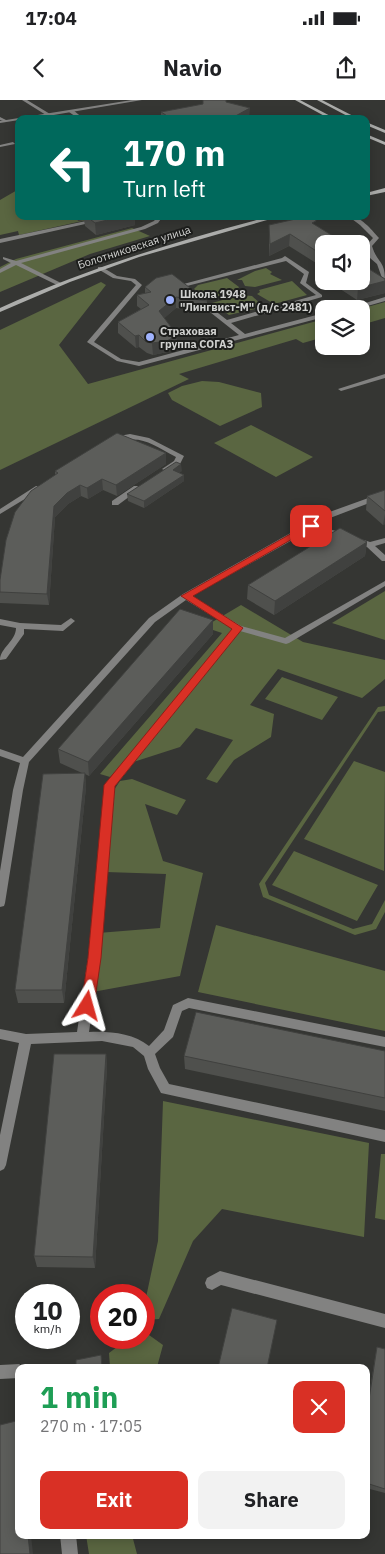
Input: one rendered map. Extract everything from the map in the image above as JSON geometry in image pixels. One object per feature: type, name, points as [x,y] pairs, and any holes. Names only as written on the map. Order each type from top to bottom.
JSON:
[{"type":"street","points":[[24,100],[48,114]]},
{"type":"street","points":[[42,115],[140,100]]},
{"type":"street","points":[[297,100],[326,115]]},
{"type":"street","points":[[319,100],[349,115]]},
{"type":"street","points":[[71,111],[76,115]]},
{"type":"street","points":[[1,120],[15,119]]},
{"type":"street","points":[[370,125],[385,132]]},
{"type":"street","points":[[370,137],[385,144]]},
{"type":"street","points":[[0,146],[13,143]]},
{"type":"street","points":[[370,194],[385,190]]},
{"type":"street","points":[[0,241],[100,220]]},
{"type":"street","points":[[0,272],[16,263],[143,228],[158,220]]},
{"type":"street","name":"Болотниковская улица","points":[[0,310],[100,268],[199,236],[263,220]]},
{"type":"street","points":[[356,220],[376,238],[369,246],[373,258],[380,263],[385,278]]},
{"type":"street","points":[[5,258],[59,284]]},
{"type":"street","points":[[186,291],[177,284],[286,259],[307,273],[303,283],[320,296],[226,322]]},
{"type":"street","points":[[100,268],[116,277],[133,280],[139,285],[90,342],[121,362],[138,364],[315,317]]},
{"type":"street","points":[[194,297],[244,336]]},
{"type":"street","points":[[370,303],[385,299]]},
{"type":"street","points":[[341,389],[385,376]]},
{"type":"street","points":[[105,446],[121,436],[137,436],[180,456],[177,462],[162,472]]},
{"type":"street","points":[[0,512],[48,482]]},
{"type":"street","points":[[115,503],[146,483]]},
{"type":"street","points":[[0,903],[18,790],[25,761],[152,620],[186,596],[327,516],[385,494]]},
{"type":"street","points":[[311,526],[370,545],[385,559]]},
{"type":"street","points":[[370,545],[385,540]]},
{"type":"street","points":[[186,596],[238,628],[286,641],[385,583]]},
{"type":"street","points":[[0,622],[20,626],[63,628],[71,621]]},
{"type":"street","points":[[0,656],[3,657],[20,634],[20,626]]},
{"type":"street","points":[[82,1038],[94,958],[110,785],[238,628]]},
{"type":"street","points":[[0,752],[25,761]]},
{"type":"street","points":[[149,1053],[169,1034],[177,1008],[188,1003],[385,1042]]},
{"type":"street","points":[[0,1034],[26,1040],[102,1036],[136,1042],[149,1053],[154,1069],[165,1089],[385,1136]]},
{"type":"street","points":[[0,1165],[26,1040]]},
{"type":"street","points":[[212,1283],[220,1278],[225,1278],[385,1322]]},
{"type":"street","points":[[0,1372],[15,1371]]},
{"type":"street","points":[[68,1539],[70,1554]]},
{"type":"green space","points":[[15,191],[15,220],[87,220],[19,235],[18,231],[0,235],[0,200]]},
{"type":"green space","points":[[132,228],[150,236],[90,254],[0,292],[0,267],[16,259]]},
{"type":"green space","points":[[266,268],[272,272],[270,274],[282,280],[255,287],[245,286],[242,280],[237,280],[255,271]]},
{"type":"green space","points":[[227,278],[239,287],[236,292],[207,299],[194,289],[198,285]]},
{"type":"green space","points":[[292,281],[307,295],[274,304],[257,294],[260,292],[259,290]]},
{"type":"green space","points":[[101,282],[106,285],[59,345],[88,384],[315,321],[315,340],[303,343],[296,339],[179,374],[189,379],[0,470],[0,330]]},
{"type":"green space","points":[[240,295],[252,296],[264,307],[229,315],[212,303]]},
{"type":"green space","points":[[385,302],[385,318],[370,322],[370,306]]},
{"type":"green space","points":[[202,381],[219,382],[261,393],[262,407],[220,426],[172,400],[168,393],[182,386]]},
{"type":"green space","points":[[251,425],[313,457],[276,477],[214,443]]},
{"type":"green space","points":[[385,591],[385,640],[332,623]]},
{"type":"green space","points":[[241,605],[303,642],[385,660],[385,679],[362,698],[278,669],[250,705],[274,714],[271,737],[234,760],[217,783],[206,779],[233,740],[196,728],[180,747],[121,766],[110,777],[100,774],[222,633],[204,627]]},
{"type":"green space","points":[[282,677],[338,697],[322,720],[265,699]]},
{"type":"green space","points":[[385,706],[385,711],[378,712],[265,883],[269,895],[353,929],[372,924],[385,900],[385,912],[376,929],[355,935],[263,897],[259,884],[378,707]]},
{"type":"green space","points":[[354,761],[385,772],[384,871],[304,839]]},
{"type":"green space","points":[[132,779],[186,800],[177,815],[145,804],[163,861],[203,873],[180,976],[87,993],[98,933],[160,928],[166,874],[106,872],[114,790],[120,781]]},
{"type":"green space","points":[[294,851],[378,885],[357,921],[272,885]]},
{"type":"green space","points":[[216,925],[385,971],[385,1031],[198,992]]},
{"type":"green space","points":[[163,1101],[369,1143],[364,1237],[222,1209],[193,1241],[159,1319],[155,1319],[155,1284],[149,1284],[158,1241]]},
{"type":"green space","points":[[381,1154],[385,1154],[385,1220],[375,1218]]},
{"type":"green space","points":[[155,1339],[163,1345],[158,1364],[110,1364],[109,1353],[114,1349],[155,1349]]},
{"type":"green space","points":[[87,1539],[133,1539],[137,1554],[89,1554]]},
{"type":"building","points":[[203,100],[226,100],[226,102],[250,108],[237,115],[166,115],[161,112],[203,104]]},
{"type":"building","points":[[91,220],[107,220],[95,223]]},
{"type":"building","points":[[291,220],[316,220],[312,223],[331,235],[315,235],[315,250],[290,234],[270,244],[269,225]]},
{"type":"building","points":[[370,270],[385,279],[385,281],[370,285]]},
{"type":"building","points":[[172,274],[207,301],[176,297],[159,311],[177,335],[167,341],[146,342],[139,335],[135,336],[118,322],[149,305],[137,295],[151,292],[145,287],[156,278]]},
{"type":"building","points":[[117,433],[166,453],[116,485],[102,479],[87,488],[80,485],[67,493],[54,506],[47,594],[0,592],[6,540],[15,512],[31,491],[58,473],[55,471]]},
{"type":"building","points":[[176,462],[181,464],[173,470],[184,475],[144,501],[127,494]]},
{"type":"building","points":[[385,490],[385,511],[367,496]]},
{"type":"building","points":[[340,528],[367,542],[275,601],[248,585]]},
{"type":"building","points":[[180,609],[213,620],[88,762],[58,749]]},
{"type":"building","points":[[85,773],[62,990],[15,990],[43,774]]},
{"type":"building","points":[[196,1012],[385,1051],[385,1098],[184,1056]]},
{"type":"building","points":[[54,1054],[106,1054],[93,1257],[34,1256]]},
{"type":"building","points":[[232,1308],[277,1320],[268,1364],[219,1364]]},
{"type":"building","points":[[377,1347],[385,1349],[385,1489],[370,1484],[370,1393]]},
{"type":"building","points":[[101,1355],[102,1364],[76,1364],[76,1360]]},
{"type":"building","points":[[15,1421],[15,1539],[28,1539],[30,1554],[0,1554],[0,1425]]},
{"type":"place","name":"Школа 1948 \"Лингвист-М\" (д/с 2481)","points":[[170,300]]},
{"type":"place","name":"Страховая группа СОГАЗ","points":[[150,337]]},
{"type":"route","points":[[87,1006],[103,874],[110,785],[238,628],[186,596],[311,526]]}]
